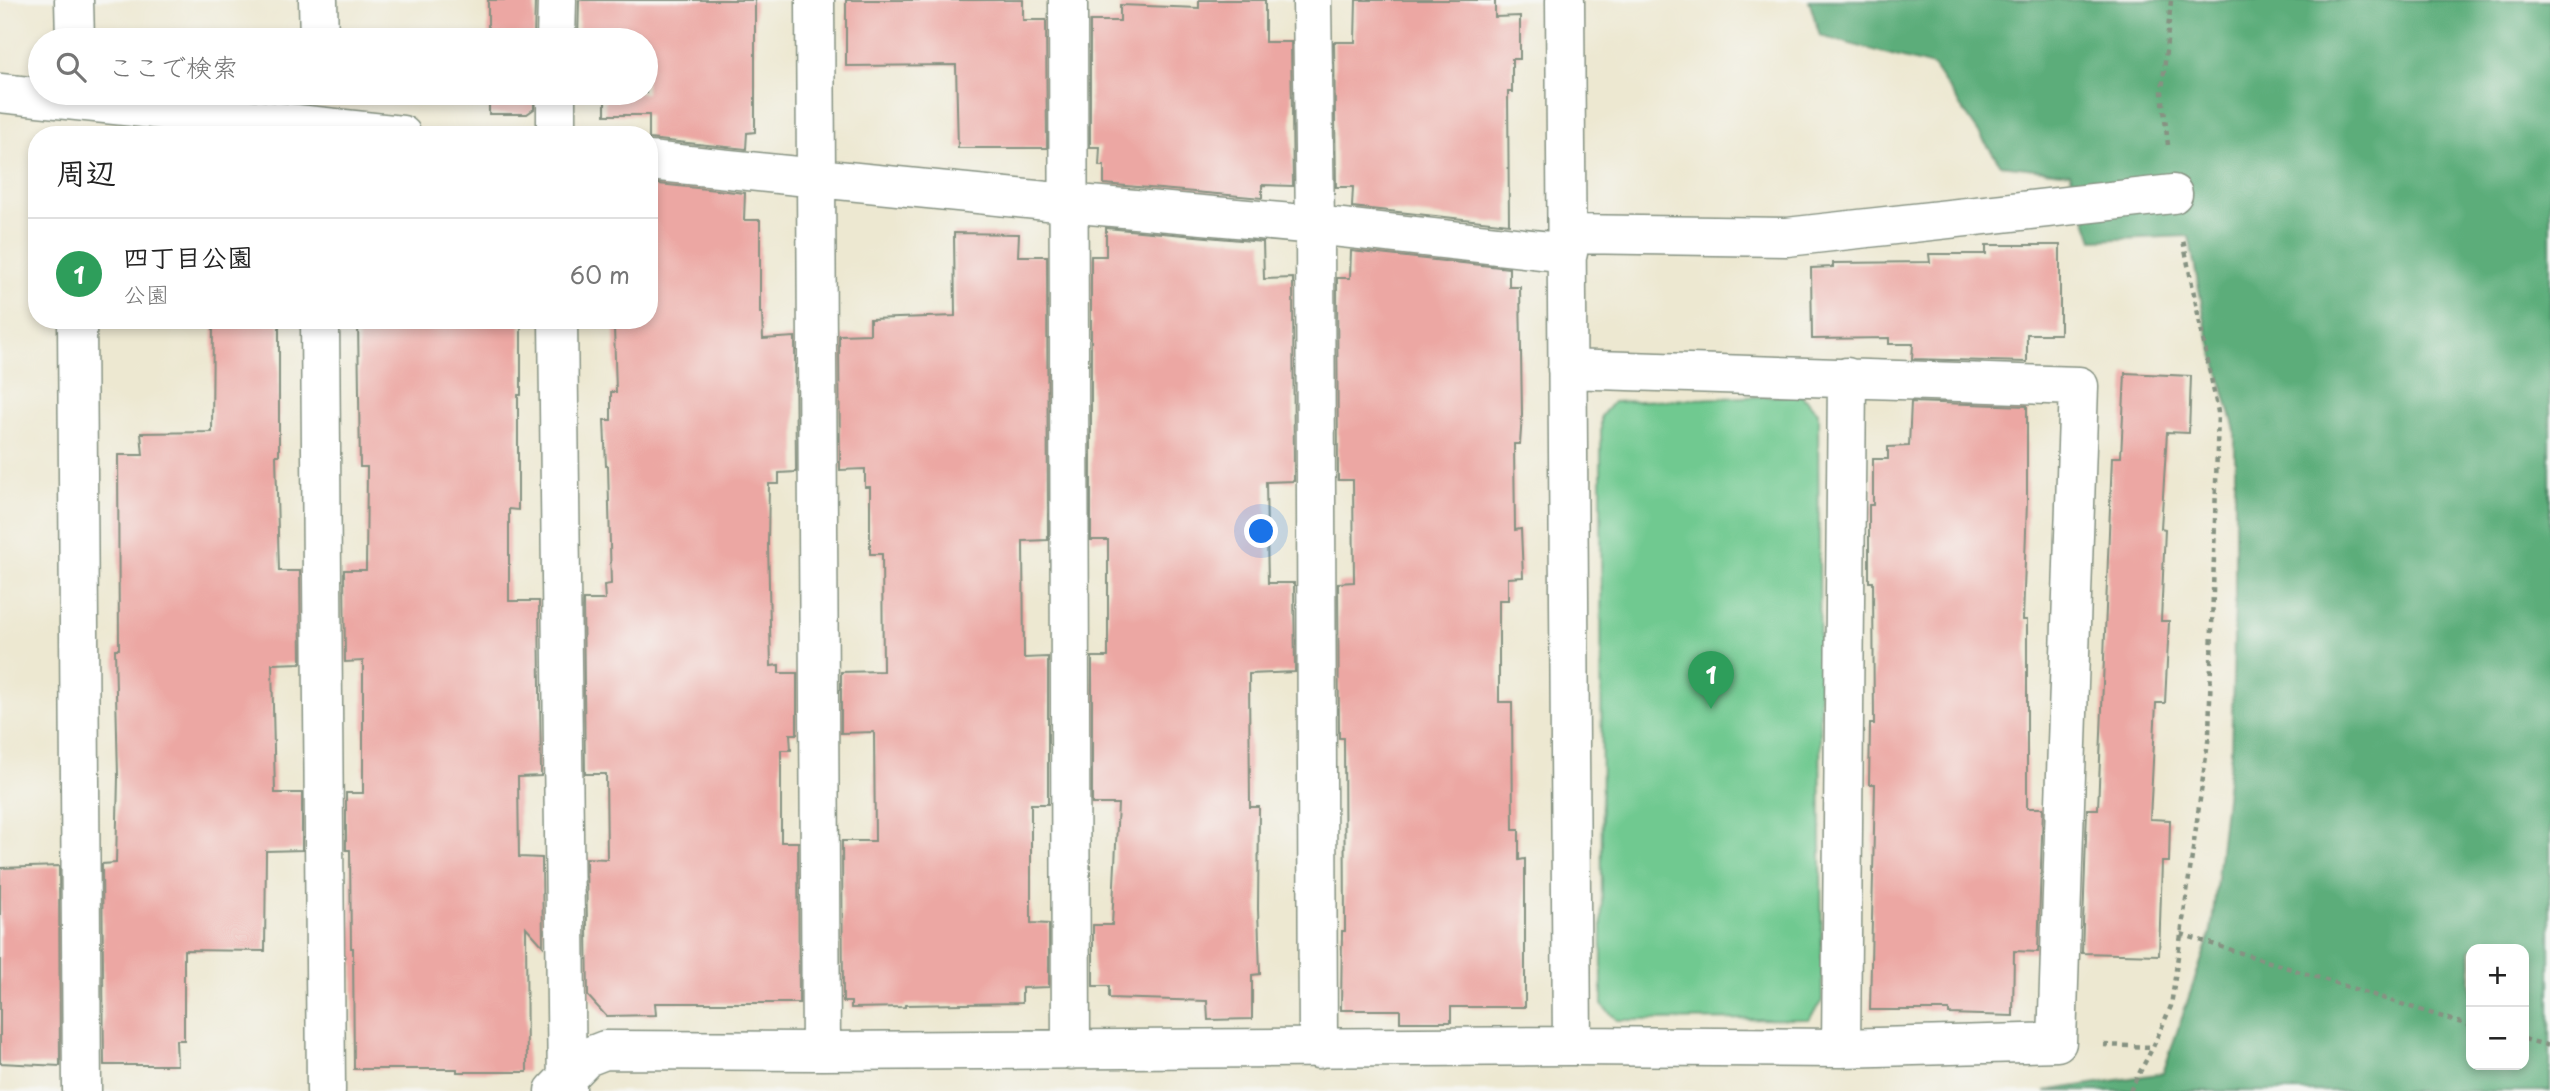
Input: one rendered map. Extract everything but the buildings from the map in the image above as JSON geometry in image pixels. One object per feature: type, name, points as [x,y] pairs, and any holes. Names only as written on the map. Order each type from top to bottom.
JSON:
[{"type":"street","points":[[74,0],[75,28]]},
{"type":"street","points":[[318,0],[318,28]]},
{"type":"street","points":[[556,0],[556,28]]},
{"type":"street","points":[[815,0],[821,1051]]},
{"type":"street","points":[[1068,0],[1071,1050]]},
{"type":"street","points":[[1312,0],[1318,1049]]},
{"type":"street","points":[[1565,0],[1572,1046]]},
{"type":"street","points":[[0,93],[28,99]]},
{"type":"street","points":[[53,105],[75,110],[319,118],[358,126]]},
{"type":"street","points":[[556,105],[556,126]]},
{"type":"street","points":[[658,162],[1067,203],[1568,244],[1787,237],[2174,194]]},
{"type":"street","points":[[77,329],[82,1091]]},
{"type":"street","points":[[320,329],[326,1091]]},
{"type":"street","points":[[558,329],[563,1086]]},
{"type":"street","points":[[563,1086],[587,1057],[605,1049],[821,1051],[1572,1046],[1841,1048],[2057,1042],[2080,386],[1567,369]]},
{"type":"street","points":[[1841,1048],[1847,377]]},
{"type":"path","points":[[2130,1091],[2171,1006],[2209,735],[2218,412],[2174,194],[2162,92],[2171,0]]},
{"type":"path","points":[[2181,934],[2466,1025]]},
{"type":"path","points":[[2529,1040],[2550,1046]]},
{"type":"green space","points":[[1809,0],[2550,0],[2550,1091],[2045,1091],[2163,1073],[2211,932],[2231,752],[2235,604],[2235,430],[2206,326],[2189,236],[2093,240],[2070,173],[2001,165],[1933,66],[1820,36]]},
{"type":"green space","points":[[1801,395],[1818,412],[1822,1001],[1809,1019],[1617,1020],[1602,1005],[1601,416],[1613,402]]},
{"type":"place","name":"四丁目公園","points":[[1711,709]]}]
